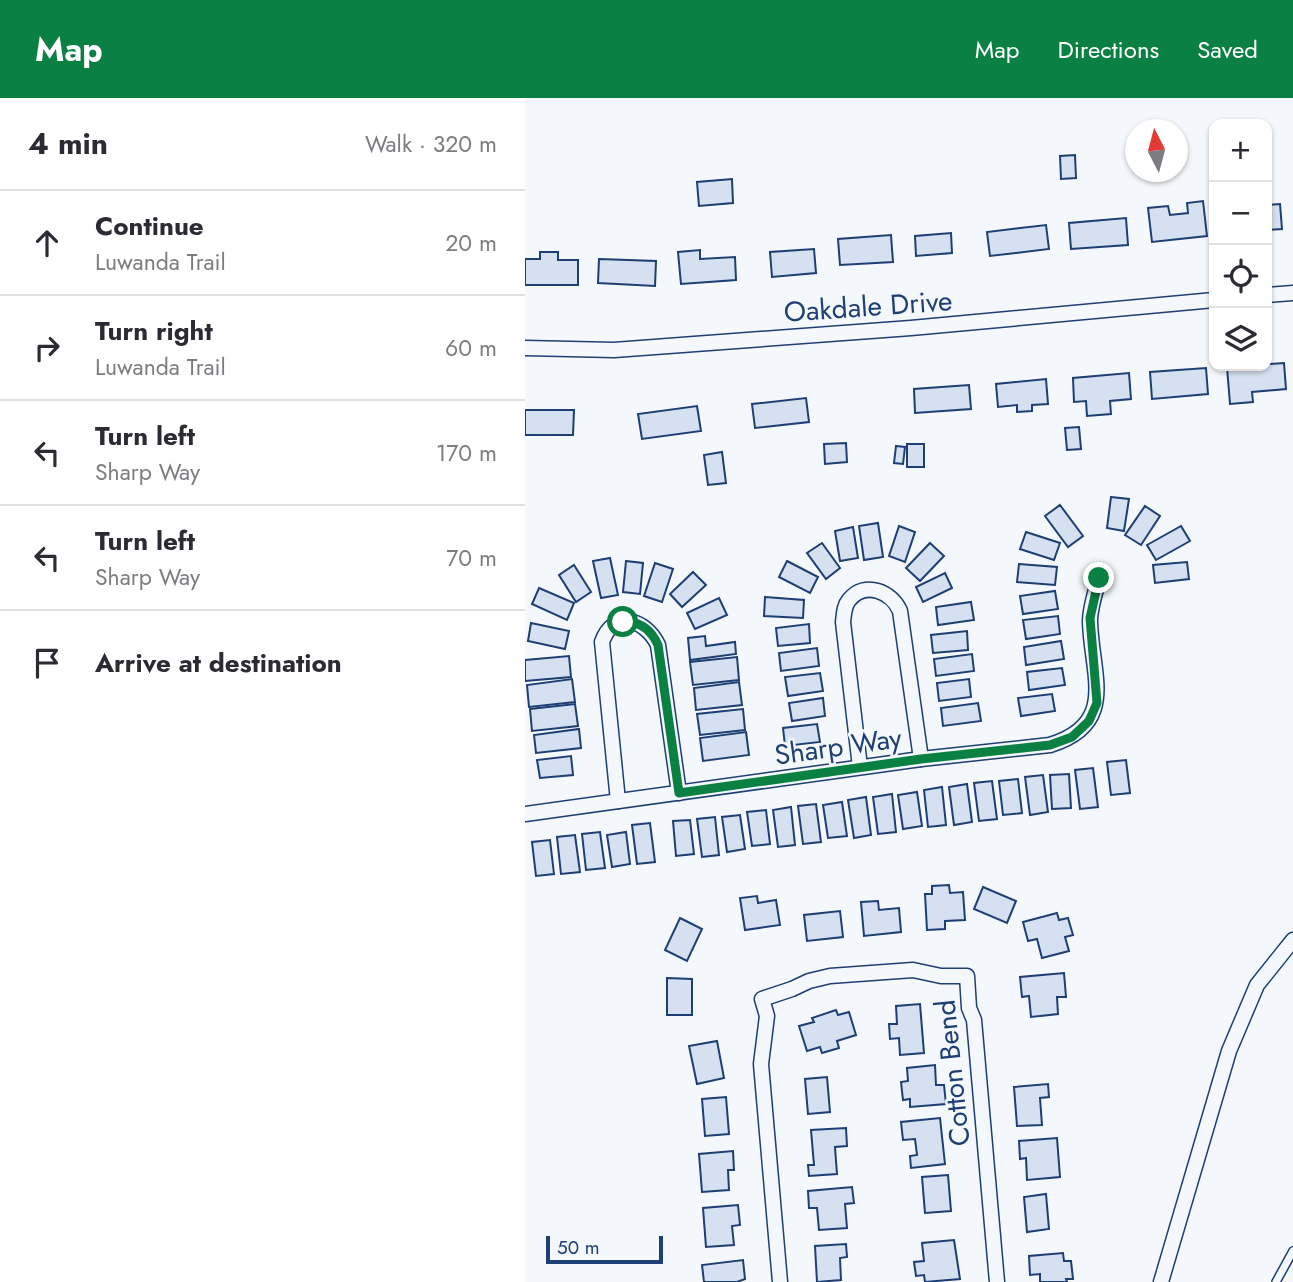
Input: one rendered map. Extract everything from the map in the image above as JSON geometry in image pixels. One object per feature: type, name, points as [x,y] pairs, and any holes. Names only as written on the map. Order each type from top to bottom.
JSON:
[{"type":"street","points":[[1272,295],[1293,293]]},
{"type":"street","name":"Oakdale Drive","points":[[525,348],[627,349],[911,328],[1209,300]]},
{"type":"street","name":"Sharp Way","points":[[525,814],[860,767],[1050,745],[1072,737],[1094,713],[1097,703],[1090,618],[1099,578]]},
{"type":"street","points":[[860,767],[843,622],[846,604],[866,590],[884,592],[897,604],[900,611],[921,759]]},
{"type":"street","points":[[618,801],[602,642],[606,632],[623,622],[633,621],[642,625],[655,637],[658,645],[679,793]]},
{"type":"street","points":[[1161,1282],[1230,1051],[1257,985],[1293,940]]},
{"type":"street","name":"Cotton Bend","points":[[780,1282],[761,1064],[767,1016],[762,999],[830,976],[913,970],[941,976],[967,976],[969,1008],[974,1020],[997,1282]]},
{"type":"lane","points":[[1276,1282],[1293,1251]]},
{"type":"building","points":[[1075,155],[1076,178],[1061,179],[1060,156]]},
{"type":"building","points":[[732,179],[733,203],[699,206],[697,182]]},
{"type":"building","points":[[1203,201],[1207,236],[1152,242],[1148,208],[1168,206],[1170,215],[1188,213],[1187,203]]},
{"type":"building","points":[[1280,204],[1282,229],[1272,230],[1272,205]]},
{"type":"building","points":[[1126,218],[1128,245],[1071,249],[1069,223]]},
{"type":"building","points":[[1046,225],[1049,249],[990,256],[987,232]]},
{"type":"building","points":[[951,233],[952,253],[916,256],[915,236]]},
{"type":"building","points":[[891,235],[893,262],[840,265],[838,239]]},
{"type":"building","points":[[814,249],[816,273],[772,277],[770,252]]},
{"type":"building","points":[[700,250],[700,259],[735,257],[736,280],[681,284],[678,252]]},
{"type":"building","points":[[540,252],[558,252],[558,260],[578,260],[578,285],[525,285],[525,259],[540,259]]},
{"type":"building","points":[[599,259],[656,261],[655,286],[598,283]]},
{"type":"building","points":[[1284,363],[1286,389],[1252,392],[1253,402],[1230,404],[1227,371],[1272,371],[1272,364]]},
{"type":"building","points":[[1206,368],[1208,394],[1152,399],[1150,372]]},
{"type":"building","points":[[1129,373],[1131,399],[1110,401],[1111,414],[1087,416],[1086,401],[1074,402],[1073,378]]},
{"type":"building","points":[[1046,379],[1048,404],[1032,405],[1032,411],[1017,412],[1017,405],[998,407],[996,384]]},
{"type":"building","points":[[969,385],[971,409],[915,413],[914,389]]},
{"type":"building","points":[[806,398],[809,422],[755,428],[752,404]]},
{"type":"building","points":[[697,406],[701,431],[642,439],[638,414]]},
{"type":"building","points":[[525,410],[574,410],[573,435],[525,435]]},
{"type":"building","points":[[1079,427],[1081,449],[1067,450],[1065,428]]},
{"type":"building","points":[[846,443],[847,462],[825,464],[824,444]]},
{"type":"building","points":[[907,444],[924,444],[924,467],[907,467]]},
{"type":"building","points":[[896,446],[905,447],[903,464],[894,463]]},
{"type":"building","points":[[722,452],[726,483],[708,485],[704,455]]},
{"type":"building","points":[[1111,497],[1129,499],[1124,531],[1107,528]]},
{"type":"building","points":[[1060,505],[1083,536],[1068,547],[1045,516]]},
{"type":"building","points":[[1145,506],[1160,516],[1141,545],[1125,535]]},
{"type":"building","points":[[878,523],[883,557],[864,560],[859,526]]},
{"type":"building","points":[[899,526],[915,532],[905,562],[889,556]]},
{"type":"building","points":[[1181,526],[1190,541],[1156,560],[1147,545]]},
{"type":"building","points":[[853,527],[858,558],[840,561],[835,531]]},
{"type":"building","points":[[1026,532],[1060,543],[1054,560],[1020,549]]},
{"type":"building","points":[[822,543],[840,568],[826,579],[807,553]]},
{"type":"building","points":[[930,543],[944,556],[920,581],[906,568]]},
{"type":"building","points":[[610,558],[618,595],[601,598],[593,561]]},
{"type":"building","points":[[626,561],[643,563],[640,594],[623,592]]},
{"type":"building","points":[[787,561],[818,577],[810,593],[779,577]]},
{"type":"building","points":[[1187,562],[1189,579],[1155,583],[1153,565]]},
{"type":"building","points":[[655,563],[673,569],[662,602],[644,596]]},
{"type":"building","points":[[1019,564],[1057,567],[1055,585],[1017,582]]},
{"type":"building","points":[[574,565],[591,592],[576,602],[559,575]]},
{"type":"building","points":[[693,572],[706,585],[682,607],[670,594]]},
{"type":"building","points":[[945,573],[952,588],[923,602],[916,587]]},
{"type":"building","points":[[539,588],[574,603],[567,620],[532,604]]},
{"type":"building","points":[[1055,591],[1058,609],[1023,614],[1020,596]]},
{"type":"building","points":[[765,597],[804,600],[803,618],[764,616]]},
{"type":"building","points":[[719,598],[727,615],[695,629],[687,613]]},
{"type":"building","points":[[971,602],[974,620],[938,625],[936,607]]},
{"type":"building","points":[[1058,616],[1060,634],[1026,639],[1023,620]]},
{"type":"building","points":[[531,623],[569,631],[565,649],[528,641]]},
{"type":"building","points":[[809,624],[810,643],[778,646],[776,628]]},
{"type":"building","points":[[967,631],[968,650],[933,653],[931,635]]},
{"type":"building","points":[[705,636],[706,646],[735,642],[736,654],[690,660],[688,638]]},
{"type":"building","points":[[1061,641],[1064,659],[1026,665],[1024,647]]},
{"type":"building","points":[[817,648],[819,666],[781,671],[779,653]]},
{"type":"building","points":[[972,654],[974,671],[936,676],[934,659]]},
{"type":"building","points":[[569,656],[571,677],[525,681],[525,660]]},
{"type":"building","points":[[737,657],[739,680],[693,685],[690,662]]},
{"type":"building","points":[[1062,668],[1065,685],[1029,690],[1027,672]]},
{"type":"building","points":[[820,673],[823,691],[788,696],[785,677]]},
{"type":"building","points":[[572,679],[575,702],[529,707],[527,685]]},
{"type":"building","points":[[969,679],[971,697],[939,701],[937,683]]},
{"type":"building","points":[[739,682],[742,705],[696,710],[694,688]]},
{"type":"building","points":[[1052,694],[1055,711],[1021,716],[1018,698]]},
{"type":"building","points":[[823,698],[825,716],[792,721],[789,703]]},
{"type":"building","points":[[978,703],[981,721],[943,726],[941,708]]},
{"type":"building","points":[[575,704],[578,726],[532,731],[530,709]]},
{"type":"building","points":[[743,709],[745,730],[700,735],[697,714]]},
{"type":"building","points":[[817,724],[820,742],[785,746],[783,728]]},
{"type":"building","points":[[579,729],[581,748],[536,753],[534,735]]},
{"type":"building","points":[[746,732],[749,755],[703,761],[700,738]]},
{"type":"building","points":[[571,756],[573,775],[540,778],[537,760]]},
{"type":"building","points":[[1126,760],[1130,793],[1111,795],[1107,762]]},
{"type":"building","points":[[1093,768],[1098,807],[1080,809],[1075,770]]},
{"type":"building","points":[[1069,774],[1071,808],[1052,809],[1050,775]]},
{"type":"building","points":[[1043,775],[1048,812],[1030,815],[1025,777]]},
{"type":"building","points":[[1018,779],[1022,813],[1003,815],[999,781]]},
{"type":"building","points":[[992,781],[997,819],[979,821],[974,783]]},
{"type":"building","points":[[967,784],[972,822],[954,825],[949,787]]},
{"type":"building","points":[[942,787],[946,825],[928,827],[924,790]]},
{"type":"building","points":[[917,792],[922,826],[903,829],[898,795]]},
{"type":"building","points":[[892,794],[896,832],[878,834],[873,797]]},
{"type":"building","points":[[866,797],[871,835],[854,838],[848,800]]},
{"type":"building","points":[[842,802],[847,836],[828,838],[823,805]]},
{"type":"building","points":[[816,804],[821,842],[803,844],[798,806]]},
{"type":"building","points":[[791,807],[795,845],[778,847],[773,810]]},
{"type":"building","points":[[766,810],[770,844],[752,846],[747,812]]},
{"type":"building","points":[[740,815],[745,849],[727,852],[722,817]]},
{"type":"building","points":[[715,817],[719,855],[702,857],[697,819]]},
{"type":"building","points":[[690,820],[694,854],[676,856],[673,821]]},
{"type":"building","points":[[650,823],[655,862],[637,864],[632,825]]},
{"type":"building","points":[[600,832],[605,868],[586,870],[582,834]]},
{"type":"building","points":[[626,832],[630,864],[612,867],[607,835]]},
{"type":"building","points":[[575,835],[580,872],[561,874],[557,837]]},
{"type":"building","points":[[550,840],[554,874],[536,876],[532,842]]},
{"type":"building","points":[[949,885],[950,893],[963,892],[965,920],[945,921],[945,929],[927,930],[925,894],[932,894],[932,886]]},
{"type":"building","points":[[983,887],[1016,901],[1007,923],[974,909]]},
{"type":"building","points":[[757,896],[758,903],[776,900],[780,925],[745,930],[740,898]]},
{"type":"building","points":[[878,901],[879,910],[899,908],[901,932],[864,936],[861,902]]},
{"type":"building","points":[[840,911],[843,937],[807,941],[804,915]]},
{"type":"building","points":[[1057,913],[1059,920],[1068,918],[1073,935],[1065,937],[1069,951],[1042,958],[1037,939],[1028,941],[1023,922]]},
{"type":"building","points":[[680,918],[702,929],[687,961],[665,950]]},
{"type":"building","points":[[1064,973],[1066,997],[1057,997],[1058,1014],[1031,1017],[1029,996],[1022,997],[1020,977]]},
{"type":"building","points":[[667,978],[692,979],[692,1015],[667,1015]]},
{"type":"building","points":[[920,1004],[924,1053],[900,1055],[899,1038],[890,1039],[889,1024],[897,1024],[896,1006]]},
{"type":"building","points":[[836,1010],[838,1015],[849,1012],[856,1035],[837,1041],[839,1048],[822,1053],[820,1047],[807,1051],[799,1026],[814,1022],[812,1018]]},
{"type":"building","points":[[717,1041],[724,1078],[697,1084],[689,1046]]},
{"type":"building","points":[[935,1065],[936,1085],[944,1085],[946,1104],[910,1107],[910,1099],[903,1100],[901,1082],[908,1081],[907,1068]]},
{"type":"building","points":[[827,1077],[830,1112],[808,1114],[805,1079]]},
{"type":"building","points":[[1048,1084],[1049,1097],[1040,1098],[1042,1125],[1017,1126],[1014,1087]]},
{"type":"building","points":[[726,1097],[729,1134],[705,1136],[702,1099]]},
{"type":"building","points":[[940,1118],[945,1164],[911,1168],[910,1156],[917,1155],[915,1139],[903,1140],[901,1122]]},
{"type":"building","points":[[846,1128],[847,1146],[835,1147],[837,1174],[809,1176],[808,1165],[814,1165],[811,1130]]},
{"type":"building","points":[[1057,1138],[1060,1177],[1027,1180],[1026,1158],[1020,1159],[1019,1141]]},
{"type":"building","points":[[733,1151],[734,1170],[728,1170],[729,1190],[702,1192],[699,1154]]},
{"type":"building","points":[[948,1175],[951,1211],[925,1213],[922,1177]]},
{"type":"building","points":[[852,1187],[854,1203],[845,1204],[847,1228],[819,1230],[817,1208],[809,1208],[808,1191]]},
{"type":"building","points":[[1046,1194],[1049,1229],[1027,1232],[1024,1197]]},
{"type":"building","points":[[738,1205],[740,1225],[732,1226],[734,1245],[706,1247],[703,1208]]},
{"type":"building","points":[[954,1240],[960,1279],[925,1282],[924,1275],[916,1276],[914,1262],[924,1261],[922,1243]]},
{"type":"building","points":[[846,1244],[847,1257],[840,1258],[841,1280],[817,1282],[815,1246]]},
{"type":"building","points":[[1063,1253],[1064,1261],[1071,1261],[1073,1279],[1066,1279],[1067,1282],[1040,1282],[1040,1274],[1030,1275],[1029,1256]]},
{"type":"building","points":[[743,1260],[745,1279],[737,1282],[704,1282],[702,1265]]},
{"type":"route","points":[[623,622],[633,621],[642,625],[655,637],[658,645],[679,793],[921,759],[1050,745],[1072,737],[1089,721],[1097,703],[1090,618],[1099,578]]}]
